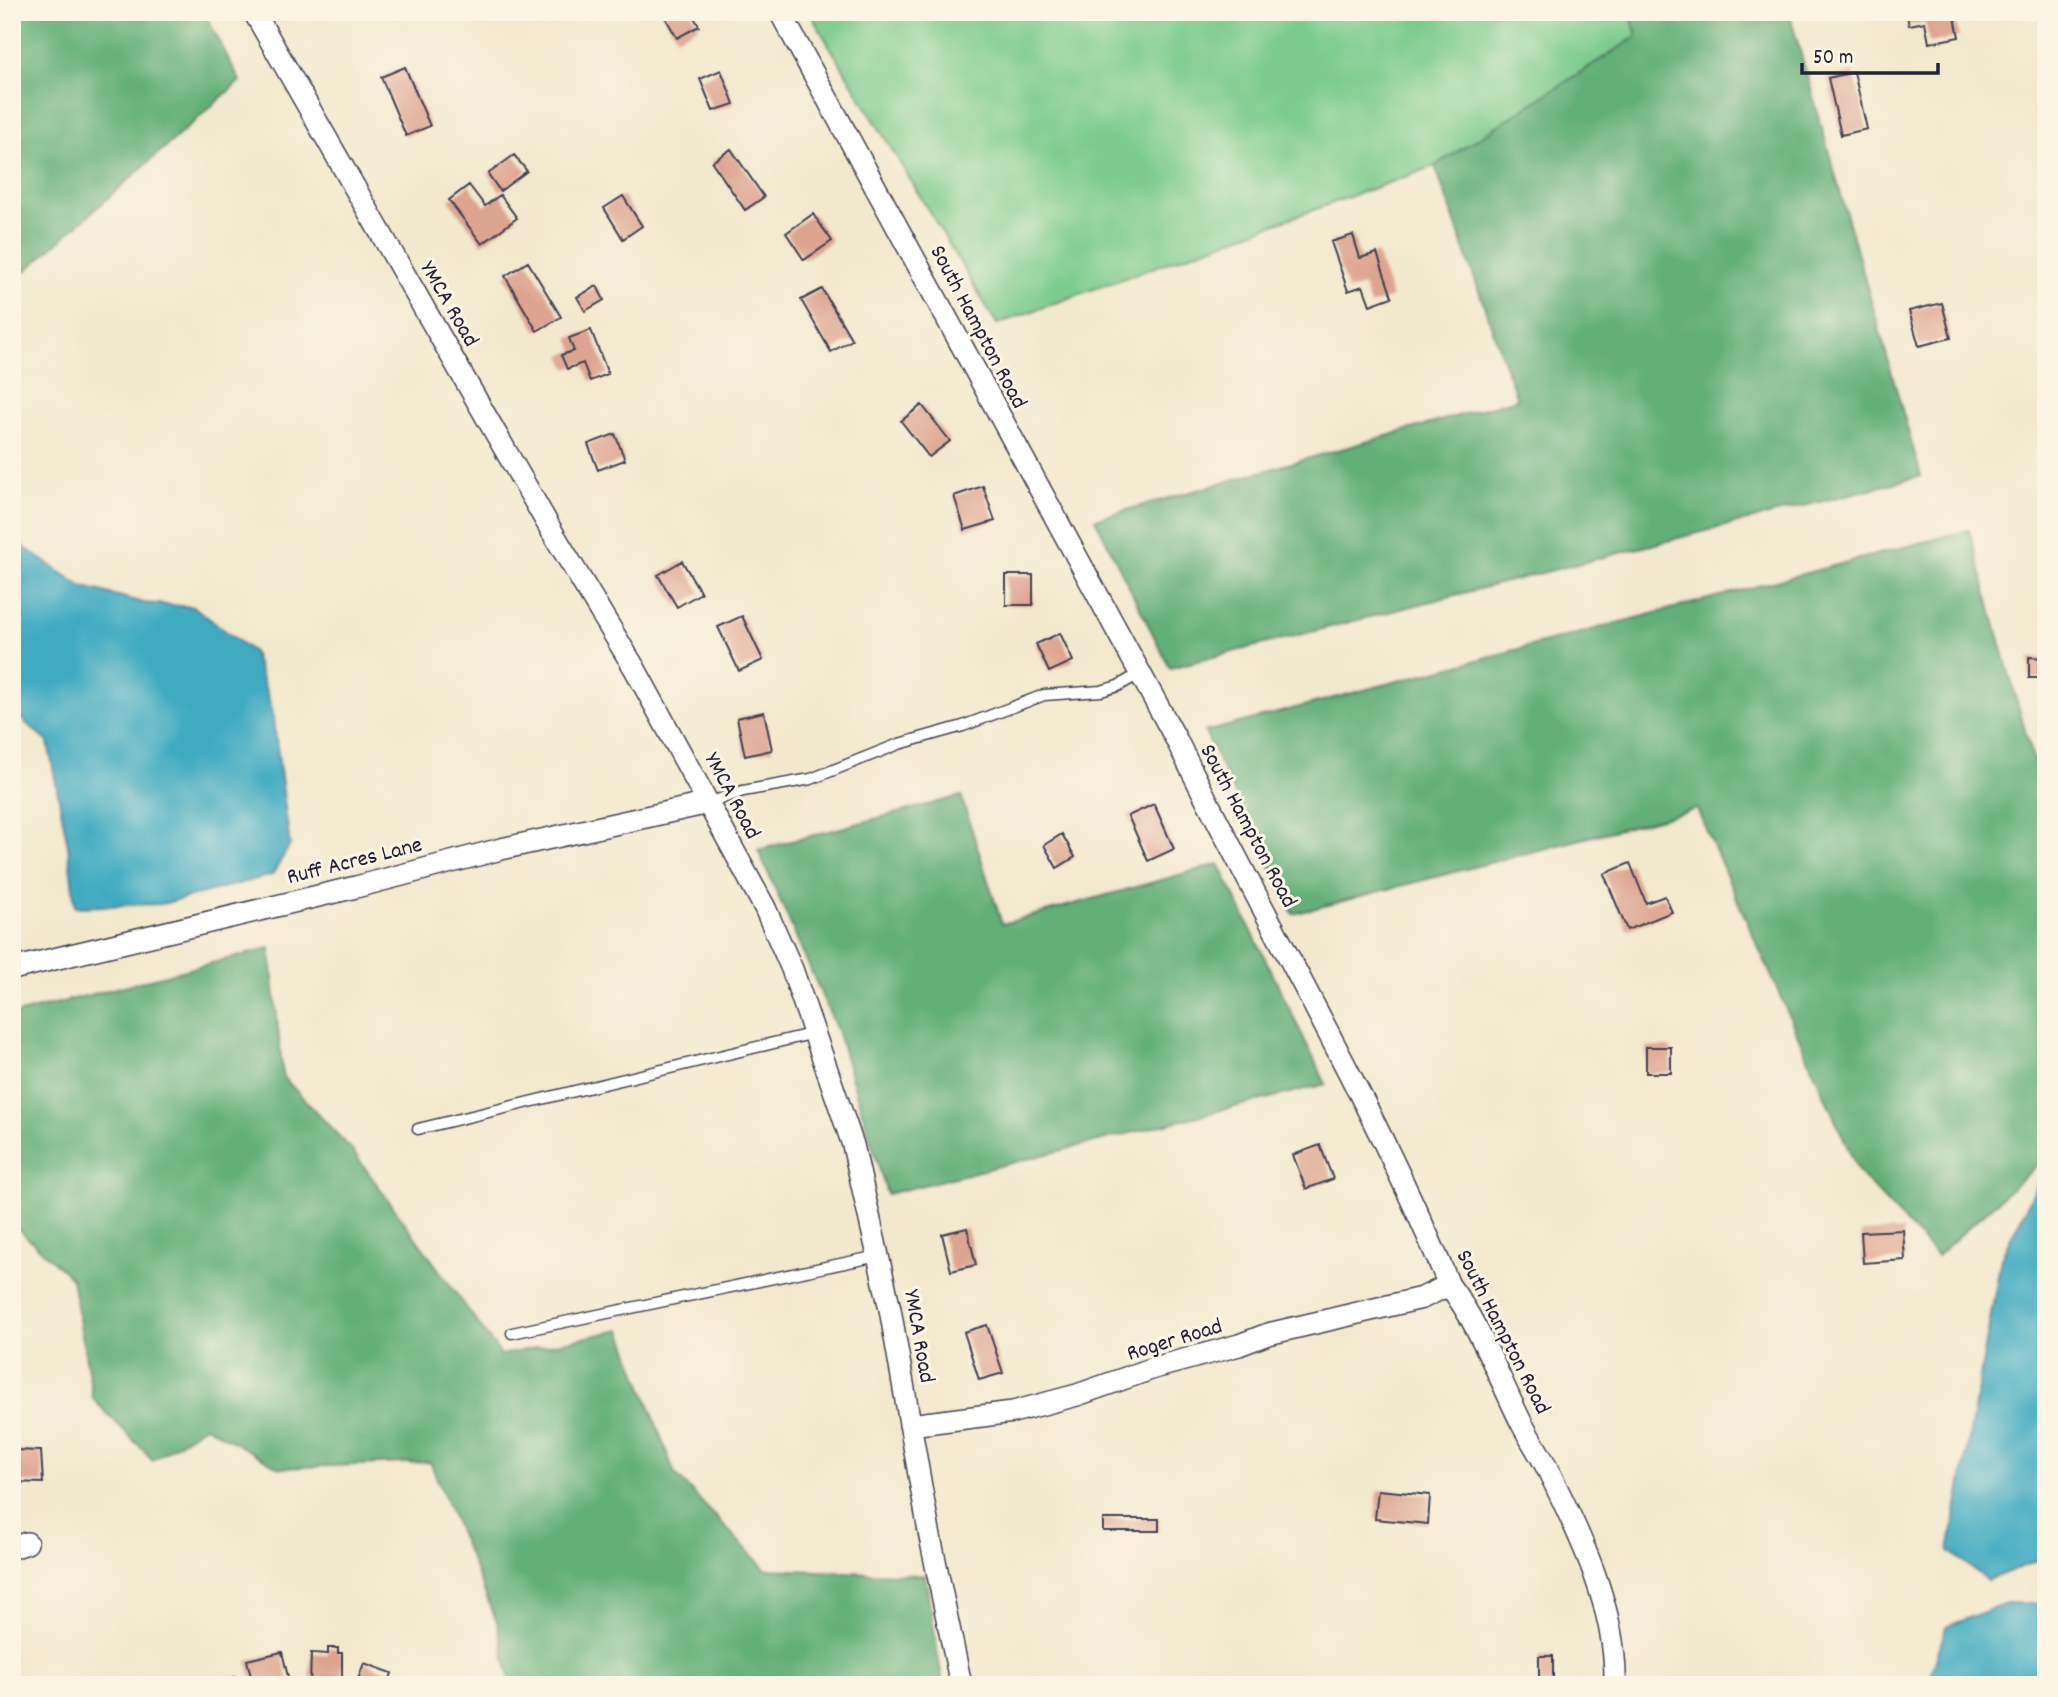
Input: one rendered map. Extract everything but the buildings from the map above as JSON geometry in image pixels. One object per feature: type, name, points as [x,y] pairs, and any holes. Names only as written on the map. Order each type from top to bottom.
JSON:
[{"type":"street","name":"YMCA Road","points":[[254,12],[554,535],[635,668],[765,908],[792,969],[853,1145],[890,1309],[929,1532],[961,1685]]},
{"type":"street","name":"South Hampton Road","points":[[780,12],[1139,674],[1365,1101],[1449,1285],[1465,1306],[1585,1551],[1611,1629],[1616,1662],[1615,1685]]},
{"type":"street","name":"Ruff Acres Lane","points":[[12,969],[356,887],[502,849],[709,803]]},
{"type":"street","name":"Roger Road","points":[[910,1424],[1013,1412],[1129,1379],[1154,1368],[1239,1345],[1268,1334],[1422,1298],[1449,1285]]},
{"type":"lane","points":[[709,803],[743,791],[811,779],[898,744],[963,726],[1044,695],[1101,691],[1118,686],[1139,674]]},
{"type":"lane","points":[[418,1129],[815,1033]]},
{"type":"lane","points":[[512,1333],[878,1256]]},
{"type":"green space","points":[[12,12],[204,12],[240,81],[12,283]]},
{"type":"green space","points":[[818,12],[1630,12],[1637,36],[1435,166],[997,324],[811,15]]},
{"type":"green space","points":[[1630,12],[1789,12],[1921,476],[1170,668],[1095,519],[1517,399],[1435,166],[1637,36]]},
{"type":"green space","points":[[1969,530],[2046,805],[2046,1157],[1937,1256],[1859,1173],[1697,809],[1293,914],[1205,732]]},
{"type":"green space","points":[[961,796],[1002,924],[1219,864],[1326,1084],[887,1194],[837,1030],[758,850]]},
{"type":"green space","points":[[270,948],[283,1077],[351,1149],[501,1355],[621,1330],[675,1474],[765,1569],[925,1575],[943,1685],[511,1685],[497,1622],[430,1462],[280,1468],[205,1426],[153,1460],[93,1399],[72,1279],[12,1223],[12,1015]]},
{"type":"water","points":[[12,539],[81,586],[144,603],[194,607],[253,652],[272,709],[290,845],[272,875],[162,904],[75,907],[68,846],[48,742],[12,711]]},
{"type":"water","points":[[2046,1167],[2046,1557],[1988,1580],[1949,1551],[2001,1258]]},
{"type":"water","points":[[2006,1603],[2046,1604],[2046,1685],[1928,1685],[1946,1627]]}]
